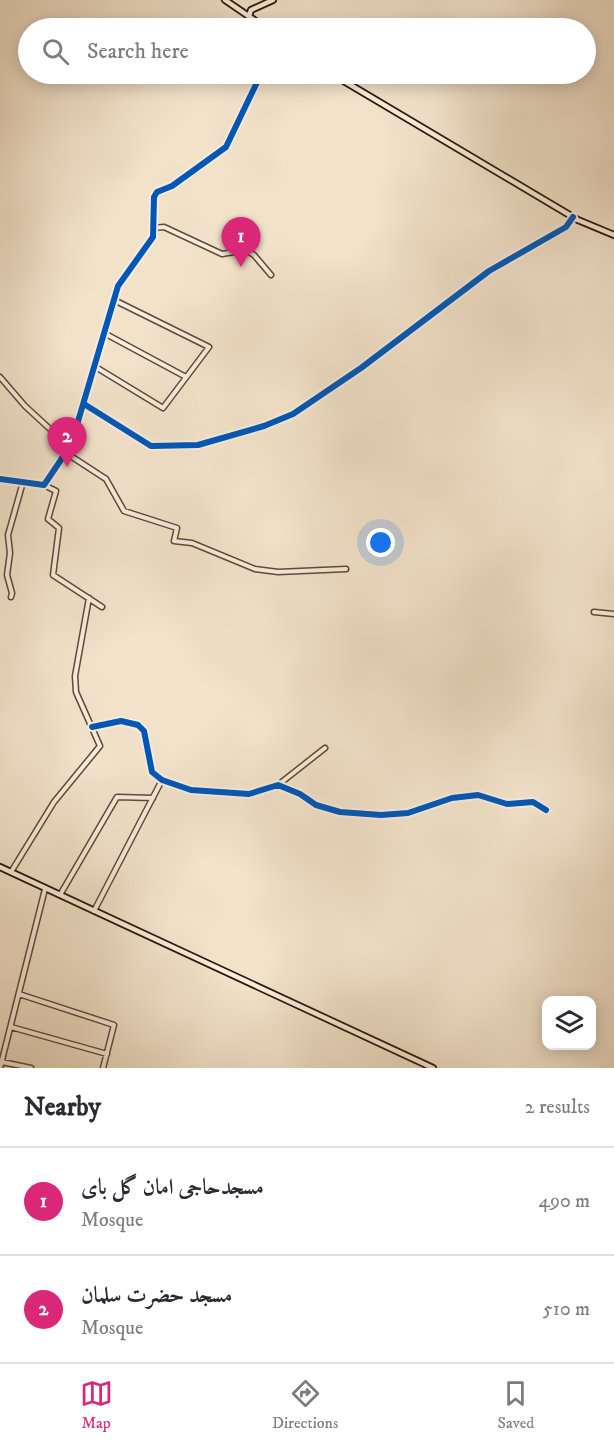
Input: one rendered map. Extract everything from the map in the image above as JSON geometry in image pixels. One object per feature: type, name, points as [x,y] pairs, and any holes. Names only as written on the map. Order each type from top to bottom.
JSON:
[{"type":"street","points":[[225,0],[252,18]]},
{"type":"street","points":[[249,16],[251,10],[273,0]]},
{"type":"street","points":[[44,485],[67,451],[84,404],[118,286],[153,237],[154,197],[157,192],[172,186],[226,147],[256,84]]},
{"type":"street","points":[[349,84],[573,217],[614,236]]},
{"type":"street","points":[[84,404],[151,446],[198,445],[264,426],[293,414],[361,368],[489,271],[566,226],[573,217]]},
{"type":"street","points":[[153,228],[164,227],[222,255],[246,250],[254,255],[271,275]]},
{"type":"street","points":[[94,366],[163,408],[209,347],[114,300]]},
{"type":"street","points":[[104,333],[186,377]]},
{"type":"street","points":[[0,377],[25,406],[63,441],[67,451],[106,479],[124,511],[177,528],[174,541],[192,543],[255,569],[278,572],[346,569]]},
{"type":"street","points":[[0,479],[44,485],[56,491],[48,519],[58,528],[53,575],[102,607]]},
{"type":"street","points":[[11,597],[7,575],[10,553],[8,535],[23,482]]},
{"type":"street","points":[[11,872],[54,801],[100,746],[76,692],[75,676],[89,598]]},
{"type":"street","points":[[594,612],[614,614]]},
{"type":"street","points":[[92,727],[121,721],[138,725],[144,731],[152,772],[162,780],[191,790],[231,795],[249,794],[278,785],[325,748]]},
{"type":"street","points":[[94,912],[162,780]]},
{"type":"street","points":[[278,785],[300,794],[316,806],[340,812],[408,813],[452,798],[478,795],[507,804],[532,802],[546,810]]},
{"type":"street","points":[[59,896],[117,797],[153,798]]},
{"type":"street","points":[[0,867],[433,1068]]},
{"type":"street","points":[[0,1068],[45,889]]},
{"type":"street","points":[[19,994],[114,1025],[103,1068]]},
{"type":"street","points":[[11,1027],[107,1054]]},
{"type":"street","points":[[2,1062],[31,1068]]},
{"type":"cycle path","points":[[0,479],[44,485],[71,445],[118,286],[153,237],[154,197],[157,192],[172,186],[226,147],[256,84]]},
{"type":"cycle path","points":[[84,404],[151,446],[198,445],[264,426],[293,414],[361,368],[489,271],[566,227],[573,217]]},
{"type":"cycle path","points":[[92,727],[121,721],[138,725],[144,731],[152,772],[162,780],[191,790],[249,794],[278,785],[300,794],[316,805],[340,812],[381,815],[408,813],[452,798],[478,795],[507,804],[533,802],[546,810]]},
{"type":"place","name":"مسجدحاجی امان گل بای","points":[[241,267]]},
{"type":"place","name":"مسجد حضرت سلمان","points":[[67,467]]}]
